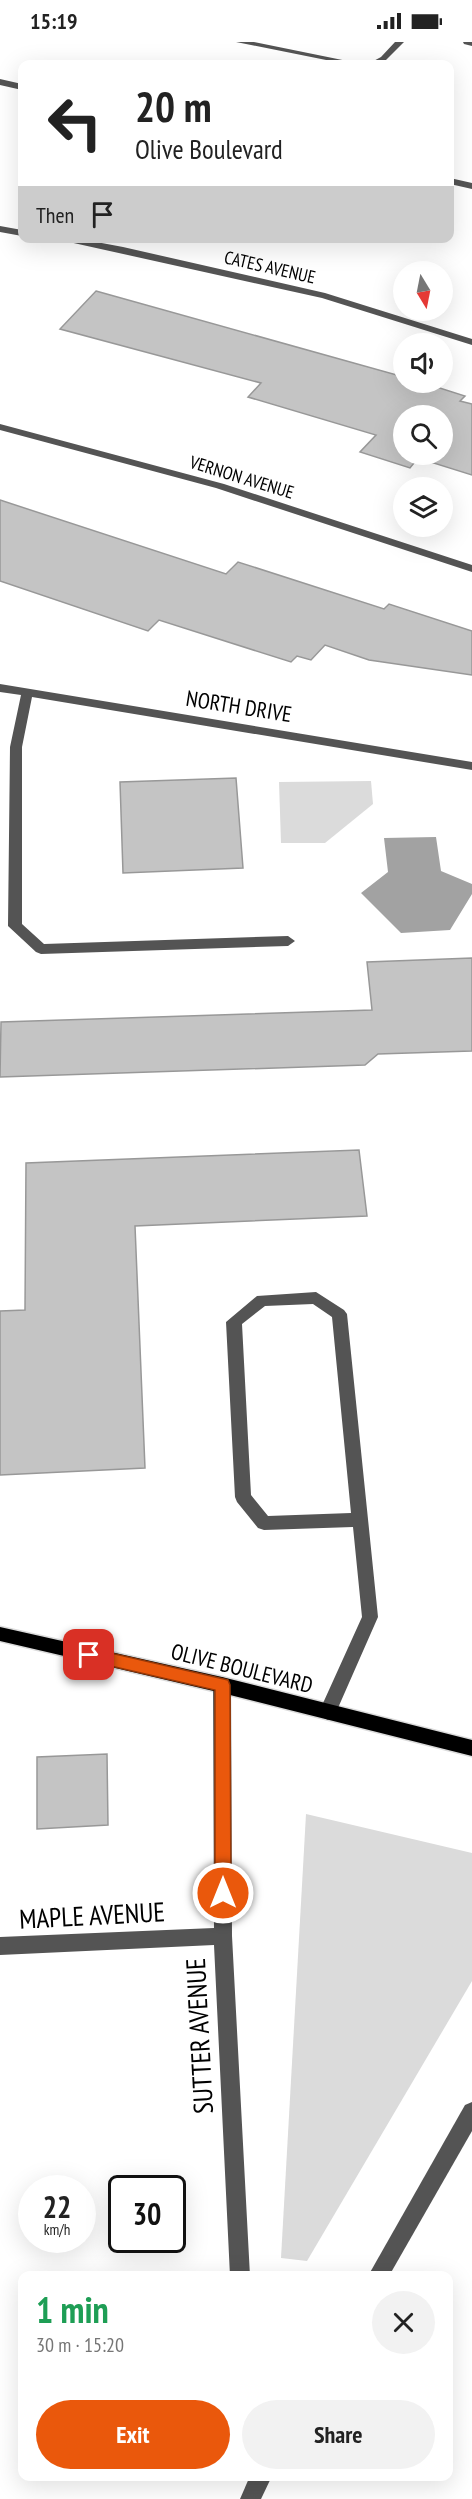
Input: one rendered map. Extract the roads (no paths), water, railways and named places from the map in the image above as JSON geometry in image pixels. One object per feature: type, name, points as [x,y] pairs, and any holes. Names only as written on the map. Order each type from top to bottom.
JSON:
[{"type":"main road","name":"OLIVE BOULEVARD","points":[[0,1634],[222,1685],[472,1748]]},
{"type":"street","points":[[240,42],[337,60]]},
{"type":"street","points":[[382,60],[400,42]]},
{"type":"street","points":[[467,42],[472,43]]},
{"type":"street","points":[[0,82],[18,86]]},
{"type":"street","points":[[454,182],[472,186]]},
{"type":"street","points":[[0,229],[18,232]]},
{"type":"street","name":"CATES AVENUE","points":[[84,243],[325,296],[472,342]]},
{"type":"street","name":"VERNON AVENUE","points":[[0,427],[220,486],[472,569]]},
{"type":"street","name":"NORTH DRIVE","points":[[1,688],[472,766]]},
{"type":"street","points":[[27,693],[16,747],[15,926],[41,949],[288,941]]},
{"type":"street","points":[[328,1712],[370,1617],[339,1314],[316,1298],[262,1300],[234,1322],[243,1497],[264,1523],[360,1520]]},
{"type":"street","name":"SUTTER AVENUE","points":[[222,1685],[223,1936],[240,2271]]},
{"type":"street","name":"MAPLE AVENUE","points":[[0,1946],[223,1936]]},
{"type":"street","points":[[381,2271],[472,2112]]}]
